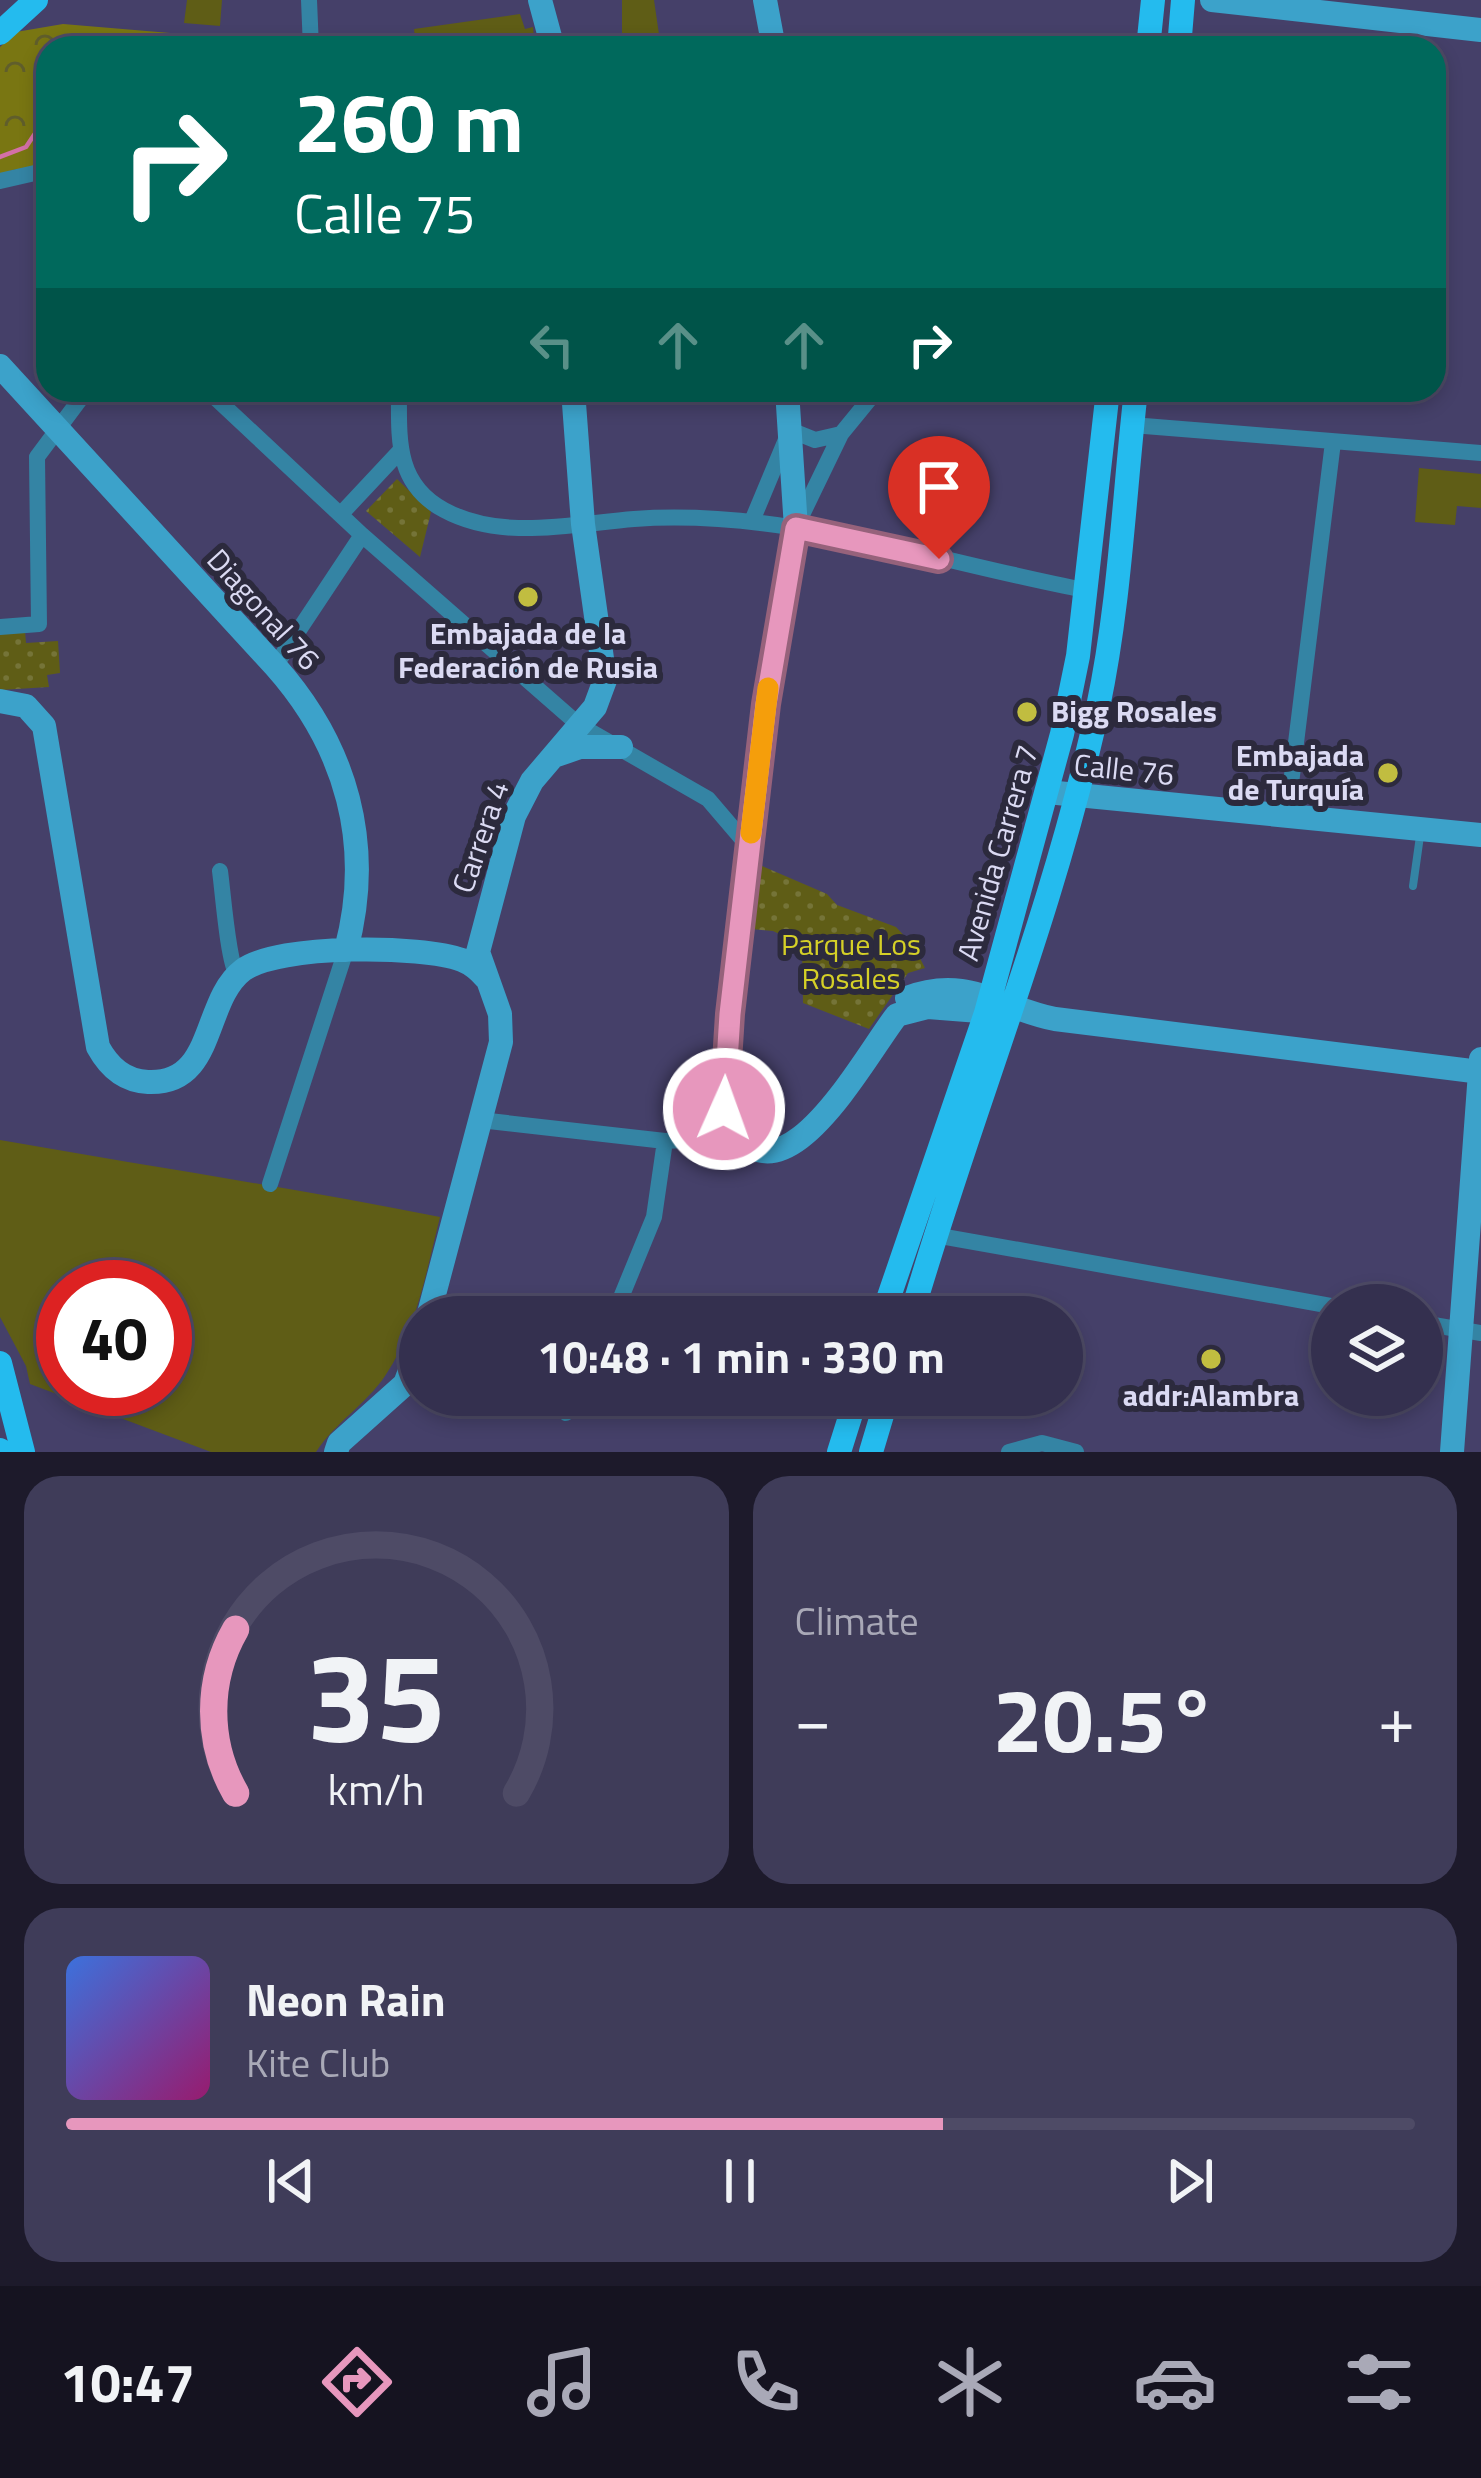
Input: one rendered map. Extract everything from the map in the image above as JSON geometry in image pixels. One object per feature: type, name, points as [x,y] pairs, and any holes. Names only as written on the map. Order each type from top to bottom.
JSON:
[{"type":"main road","points":[[0,33],[36,0]]},
{"type":"main road","points":[[1150,36],[1154,0]]},
{"type":"main road","points":[[1180,36],[1183,0]]},
{"type":"main road","name":"Avenida Carrera 7","points":[[890,1296],[988,1004],[1071,695],[1107,402]]},
{"type":"main road","name":"Avenida Carrera 7","points":[[917,1296],[1013,1010],[1074,795],[1106,663],[1135,402]]},
{"type":"main road","points":[[0,1364],[23,1452]]},
{"type":"main road","points":[[839,1452],[850,1416]]},
{"type":"main road","points":[[877,1450],[884,1416]]},
{"type":"street","points":[[309,0],[310,36]]},
{"type":"street","points":[[540,0],[550,36]]},
{"type":"street","points":[[765,0],[772,36]]},
{"type":"street","points":[[1212,0],[1481,30]]},
{"type":"street","points":[[0,181],[36,173]]},
{"type":"street","name":"Diagonal 76","points":[[0,367],[275,666],[313,714],[350,798],[356,828],[358,890],[346,950]]},
{"type":"street","points":[[0,627],[39,625],[37,457],[78,402]]},
{"type":"street","points":[[220,402],[362,535],[579,725],[708,800],[749,847]]},
{"type":"street","points":[[399,402],[399,452],[409,477],[441,509],[473,522],[513,528],[656,518],[752,521],[1085,590]]},
{"type":"street","name":"Carrera 4","points":[[434,1296],[502,1027],[479,964],[479,943],[514,816],[548,759],[599,701],[605,680],[583,524],[574,402]]},
{"type":"street","points":[[788,402],[796,528],[770,674],[723,1092],[729,1123],[748,1144],[770,1150],[802,1140],[836,1102],[883,1032],[892,1008],[911,995],[938,990],[1054,1019],[1480,1072]]},
{"type":"street","points":[[796,528],[841,434],[867,402]]},
{"type":"street","points":[[1132,425],[1481,452]]},
{"type":"street","points":[[752,521],[790,430]]},
{"type":"street","points":[[790,430],[814,440],[841,434]]},
{"type":"street","points":[[1287,816],[1333,442]]},
{"type":"street","points":[[341,514],[399,452]]},
{"type":"street","points":[[275,666],[362,535]]},
{"type":"street","points":[[0,701],[18,703],[39,717],[47,735],[98,1047],[106,1061],[127,1077],[164,1081],[193,1064],[203,1050],[223,993],[248,968]]},
{"type":"street","points":[[548,759],[580,747],[621,747]]},
{"type":"street","name":"Calle 76","points":[[1047,792],[1481,835]]},
{"type":"street","points":[[220,871],[232,945],[229,960],[248,968],[346,950],[457,958],[485,977]]},
{"type":"street","points":[[457,958],[479,943]]},
{"type":"street","points":[[232,945],[248,968]]},
{"type":"street","points":[[270,1184],[346,950]]},
{"type":"street","points":[[1452,1452],[1472,1332],[1481,1057]]},
{"type":"street","points":[[480,1120],[664,1141],[704,1139],[729,1123]]},
{"type":"street","points":[[622,1296],[655,1217],[664,1141]]},
{"type":"street","points":[[934,1235],[1311,1302]]},
{"type":"street","points":[[336,1449],[399,1390]]},
{"type":"street","points":[[1009,1452],[1042,1443],[1076,1452]]},
{"type":"lane","points":[[1413,886],[1420,829]]},
{"type":"green space","points":[[187,0],[222,0],[220,26],[184,23]]},
{"type":"green space","points":[[622,0],[654,0],[659,36],[622,36]]},
{"type":"green space","points":[[520,14],[525,29],[533,27],[534,36],[415,36],[414,29]]},
{"type":"green space","points":[[63,24],[194,36],[36,36],[36,166],[0,176],[0,47],[16,32]]},
{"type":"green space","points":[[1419,468],[1481,474],[1481,508],[1457,506],[1455,525],[1415,522]]},
{"type":"green space","points":[[397,479],[431,512],[420,557],[366,511]]},
{"type":"green space","points":[[25,631],[26,643],[58,641],[60,673],[47,675],[49,687],[0,690],[0,632]]},
{"type":"green space","name":"Parque Los Rosales","points":[[762,866],[827,894],[837,905],[896,927],[913,945],[925,968],[908,973],[869,1029],[803,1003],[802,945],[773,931],[752,929]]},
{"type":"green space","points":[[0,1140],[440,1217],[420,1296],[399,1296],[396,1358],[377,1386],[316,1452],[211,1452],[115,1416],[192,1416],[192,1260],[36,1260],[36,1386],[30,1384],[26,1366],[0,1317]]},
{"type":"waterway","points":[[0,157],[26,147],[36,132]]},
{"type":"slow traffic","points":[[751,833],[768,688]]},
{"type":"place","name":"Embajada de la Federación de Rusia","points":[[528,597]]},
{"type":"place","name":"Bigg Rosales","points":[[1027,712]]},
{"type":"place","name":"Embajada de Turquía","points":[[1388,773]]},
{"type":"place","name":"addr:Alambra","points":[[1211,1359]]},
{"type":"route","points":[[724,1109],[730,1014],[766,704],[796,528],[939,559]]}]
